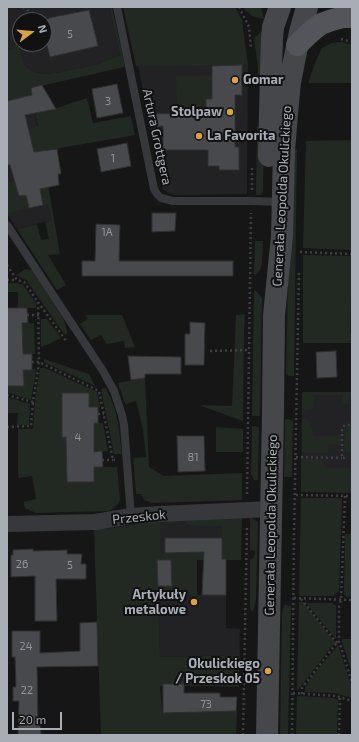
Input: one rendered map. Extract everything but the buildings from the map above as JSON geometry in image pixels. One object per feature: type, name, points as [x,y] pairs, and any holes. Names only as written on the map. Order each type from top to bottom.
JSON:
[{"type":"main road","name":"Generała Leopolda Okulickiego","points":[[267,735],[274,315],[281,242],[267,202],[271,54],[273,27],[280,7]]},
{"type":"main road","name":"Generała Leopolda Okulickiego","points":[[267,202],[285,131],[290,82],[297,45],[307,7]]},
{"type":"main road","points":[[330,7],[352,17]]},
{"type":"main road","points":[[297,45],[321,24],[343,17],[352,17]]},
{"type":"street","name":"Przeskok","points":[[7,524],[95,522],[131,516],[271,509]]},
{"type":"lane","name":"Artura Grottgera","points":[[117,7],[154,189],[157,194],[161,198],[173,201],[267,202]]},
{"type":"lane","points":[[7,225],[103,371],[114,391],[124,425],[131,516]]},
{"type":"path","points":[[239,7],[249,27],[251,55]]},
{"type":"path","points":[[341,39],[352,42]]},
{"type":"path","points":[[243,735],[249,350],[267,202],[252,162]]},
{"type":"path","points":[[300,259],[300,252],[352,254]]},
{"type":"path","points":[[7,265],[17,280]]},
{"type":"path","points":[[292,735],[300,267]]},
{"type":"path","points":[[7,280],[24,282],[70,345]]},
{"type":"path","points":[[7,427],[31,426],[39,362],[38,302]]},
{"type":"path","points":[[27,315],[39,315]]},
{"type":"path","points":[[210,350],[249,350]]},
{"type":"path","points":[[32,362],[39,362],[99,391],[113,460]]},
{"type":"path","points":[[7,395],[33,402]]},
{"type":"path","points":[[98,414],[104,414]]},
{"type":"path","points":[[296,457],[343,458],[342,428],[352,425]]},
{"type":"path","points":[[102,460],[120,460]]},
{"type":"path","points":[[296,495],[352,496]]},
{"type":"path","points":[[345,496],[338,642],[352,683]]},
{"type":"path","points":[[294,598],[352,600]]},
{"type":"path","points":[[301,598],[338,642]]},
{"type":"path","points":[[302,694],[302,688],[338,642]]},
{"type":"path","points":[[293,694],[336,696],[352,701]]},
{"type":"path","points":[[339,735],[340,697]]},
{"type":"shaded area","points":[[7,7],[109,7],[120,55],[98,64],[61,72],[47,74],[34,72],[25,66],[20,52],[52,52],[52,12],[12,12],[12,48],[7,51]]},
{"type":"shaded area","points":[[109,7],[112,7],[125,67],[31,88],[35,109],[28,111],[24,97],[7,101],[7,51],[12,48],[12,52],[20,52],[25,66],[34,72],[47,74],[98,64],[120,55]]},
{"type":"shaded area","points":[[123,7],[235,7],[242,20],[248,65],[136,66]]},
{"type":"shaded area","points":[[243,7],[261,7],[264,19],[252,16]]},
{"type":"shaded area","points":[[262,31],[265,80],[258,81],[258,67],[254,38]]},
{"type":"shaded area","points":[[342,42],[352,45],[352,83],[308,83],[322,48],[332,43]]},
{"type":"shaded area","points":[[138,65],[248,65],[247,194],[174,195],[163,189]]},
{"type":"shaded area","points":[[221,75],[221,95],[206,108],[177,107],[176,76]]},
{"type":"shaded area","points":[[87,98],[93,123],[131,116],[135,135],[43,151],[36,159],[28,129],[38,126],[35,113],[54,109]]},
{"type":"shaded area","points":[[35,113],[46,173],[48,203],[52,220],[17,229],[7,214],[7,116]]},
{"type":"shaded area","points":[[257,127],[264,127],[263,191],[261,195],[256,195]]},
{"type":"shaded area","points":[[352,140],[352,250],[303,248],[306,141]]},
{"type":"shaded area","points":[[293,149],[297,149],[294,376],[289,376],[286,374],[290,172]]},
{"type":"shaded area","points":[[46,173],[60,254],[48,255],[66,285],[57,290],[17,229],[37,224],[41,240],[49,239],[45,222],[52,220],[48,204],[43,205],[36,175]]},
{"type":"shaded area","points":[[14,181],[19,196],[26,195],[29,208],[7,213],[7,183]]},
{"type":"shaded area","points":[[255,241],[263,241],[262,264],[260,270],[254,276]]},
{"type":"shaded area","points":[[303,255],[352,256],[350,334],[352,334],[352,343],[303,343]]},
{"type":"shaded area","points":[[26,269],[32,270],[63,318],[67,330],[65,335],[26,280],[16,275]]},
{"type":"shaded area","points":[[7,283],[17,283],[23,285],[36,303],[36,308],[18,308],[18,292],[7,292]]},
{"type":"shaded area","points":[[254,290],[262,298],[260,416],[252,416]]},
{"type":"shaded area","points":[[245,314],[243,421],[199,405],[232,406],[236,315]]},
{"type":"shaded area","points":[[85,315],[122,315],[135,347],[125,348],[124,341],[107,344],[101,335],[91,340],[80,324],[88,319]]},
{"type":"shaded area","points":[[41,319],[47,319],[61,338],[41,346]]},
{"type":"shaded area","points":[[34,323],[35,354],[23,354],[23,340],[19,339],[19,324]]},
{"type":"shaded area","points":[[44,359],[89,374],[95,386],[44,362]]},
{"type":"shaded area","points":[[40,368],[45,368],[97,392],[100,407],[89,407],[89,393],[62,393],[63,438],[66,437],[67,482],[94,482],[94,467],[117,467],[120,500],[113,509],[108,511],[36,513],[25,508],[24,502],[36,499],[32,476],[19,478],[18,429],[33,429],[35,401]]},
{"type":"shaded area","points":[[36,369],[31,400],[7,392],[7,386],[23,386],[23,370]]},
{"type":"shaded area","points":[[145,378],[149,467],[164,476],[242,473],[242,500],[152,503],[144,500],[141,494],[136,494],[133,458],[146,457],[143,429],[136,401],[125,403],[118,383]]},
{"type":"shaded area","points":[[106,388],[115,409],[122,454],[114,454],[101,389]]},
{"type":"shaded area","points":[[302,392],[352,392],[352,485],[301,485]]},
{"type":"shaded area","points":[[302,392],[352,392],[352,394],[349,395],[349,402],[346,405],[343,403],[342,395],[314,395],[314,407],[312,409],[304,410],[302,408]]},
{"type":"shaded area","points":[[7,397],[30,404],[29,424],[17,425],[18,413],[7,413]]},
{"type":"shaded area","points":[[285,419],[293,420],[292,477],[284,477]]},
{"type":"shaded area","points":[[302,419],[308,420],[312,428],[313,436],[341,436],[341,444],[328,445],[328,453],[302,453]]},
{"type":"shaded area","points":[[89,423],[103,423],[108,451],[94,452]]},
{"type":"shaded area","points":[[252,426],[259,427],[258,480],[254,480],[251,474]]},
{"type":"shaded area","points":[[216,427],[243,429],[243,452],[216,452]]},
{"type":"shaded area","points":[[347,427],[352,427],[352,452],[344,452],[345,430]]},
{"type":"shaded area","points":[[301,459],[320,459],[327,468],[352,468],[352,493],[301,492]]},
{"type":"shaded area","points":[[301,498],[342,498],[339,591],[333,596],[299,596]]},
{"type":"shaded area","points":[[242,517],[241,560],[197,560],[197,595],[158,596],[160,657],[239,655],[240,629],[239,687],[160,686],[162,713],[237,711],[236,735],[101,735],[94,529],[114,528],[160,521],[160,553],[222,552],[222,526],[191,526],[184,520]],"holes":[[[157,560],[171,560],[172,586],[158,586]]]},
{"type":"shaded area","points":[[250,517],[258,522],[256,600],[253,612],[250,609],[250,559],[254,558],[255,551],[250,550]]},
{"type":"shaded area","points":[[184,520],[191,526],[222,526],[222,552],[160,553],[160,521]]},
{"type":"shaded area","points":[[345,534],[352,534],[352,597],[346,597],[344,594]]},
{"type":"shaded area","points":[[158,595],[226,595],[226,628],[240,629],[239,655],[160,657]]},
{"type":"shaded area","points":[[299,602],[303,602],[335,642],[297,690]]},
{"type":"shaded area","points":[[306,603],[332,603],[336,606],[336,639]]},
{"type":"shaded area","points":[[284,605],[291,606],[288,735],[280,735],[282,614]]},
{"type":"shaded area","points":[[342,639],[352,639],[352,673],[342,642]]},
{"type":"shaded area","points":[[338,645],[352,688],[352,698],[335,693],[305,692],[305,688],[311,678]]},
{"type":"shaded area","points":[[297,696],[334,698],[338,700],[337,735],[296,735]]},
{"type":"place","name":"Gomar","points":[[235,80]]},
{"type":"place","name":"Stolpaw","points":[[230,112]]},
{"type":"place","name":"La Favorita","points":[[199,136]]},
{"type":"place","name":"Artykuły metalowe","points":[[194,602]]},
{"type":"place","name":"Okulickiego / Przeskok 05","points":[[268,671]]}]
